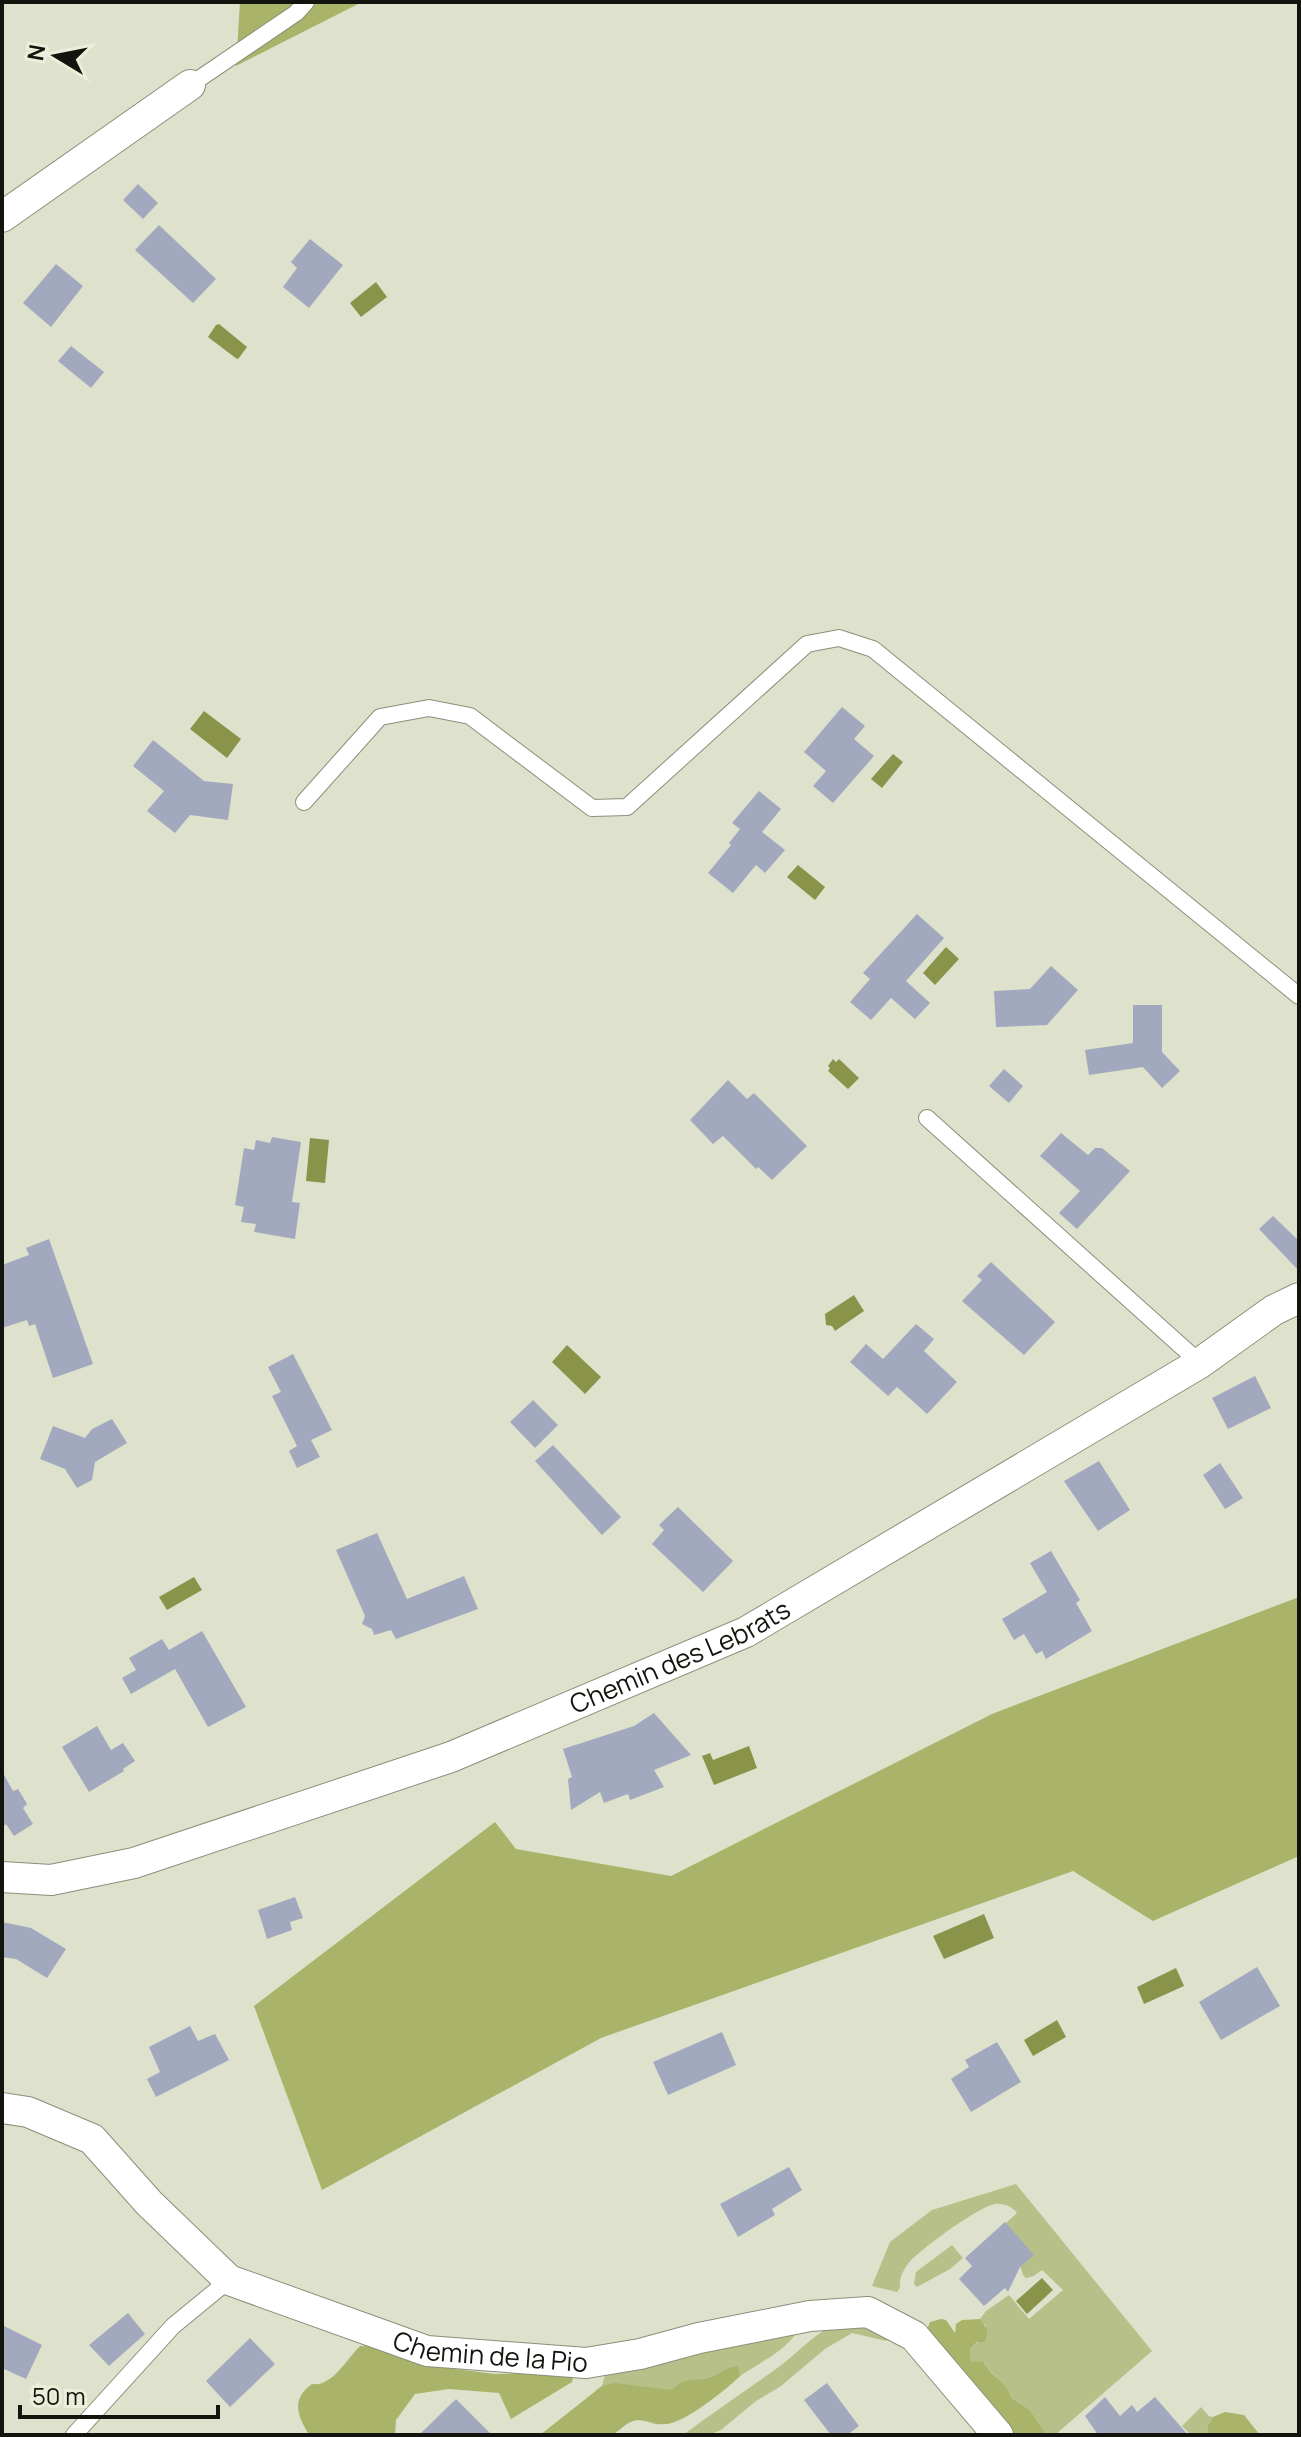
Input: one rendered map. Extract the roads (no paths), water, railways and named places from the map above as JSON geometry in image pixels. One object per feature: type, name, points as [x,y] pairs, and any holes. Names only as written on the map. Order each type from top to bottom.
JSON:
[{"type":"street","points":[[2,217],[190,85]]},
{"type":"street","name":"Chemin des Lebrats","points":[[2,1877],[51,1880],[134,1863],[451,1757],[746,1632],[1200,1363],[1274,1310],[1299,1298]]},
{"type":"street","name":"Chemin de la Pio","points":[[2,2108],[28,2112],[92,2139],[149,2203],[229,2280],[427,2351],[586,2363],[810,2316],[868,2312],[914,2336],[998,2435]]},
{"type":"lane","points":[[190,85],[296,13],[306,2]]},
{"type":"lane","points":[[304,802],[380,717],[429,708],[470,716],[592,808],[627,807],[807,644],[839,638],[873,649],[1299,996]]},
{"type":"lane","points":[[927,1118],[1200,1363]]},
{"type":"lane","points":[[74,2435],[173,2326],[229,2280]]}]
